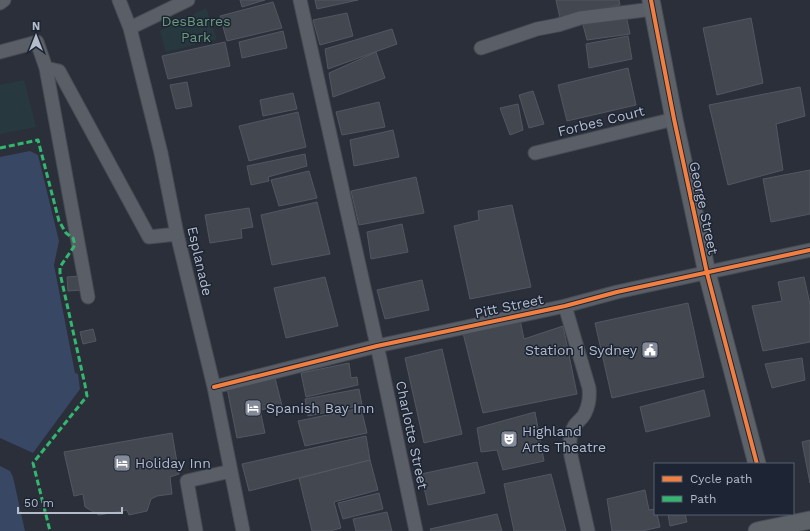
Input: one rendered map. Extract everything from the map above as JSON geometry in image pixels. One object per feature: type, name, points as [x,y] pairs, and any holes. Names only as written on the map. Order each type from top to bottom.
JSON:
[{"type":"main road","name":"George Street","points":[[652,4],[674,120],[707,273],[757,463]]},
{"type":"main road","points":[[769,526],[804,524]]},
{"type":"street","points":[[0,3],[4,0]]},
{"type":"street","name":"Esplanade","points":[[119,0],[130,28],[162,153],[177,234],[214,387],[243,531]]},
{"type":"street","points":[[130,28],[188,0]]},
{"type":"street","name":"Charlotte Street","points":[[300,0],[377,346],[416,531]]},
{"type":"street","points":[[481,48],[537,29],[558,25],[580,18],[652,4]]},
{"type":"street","points":[[0,52],[37,42],[46,68],[88,297]]},
{"type":"street","points":[[46,68],[59,71],[149,237],[177,234]]},
{"type":"street","name":"Forbes Court","points":[[535,153],[674,120]]},
{"type":"street","name":"Pitt Street","points":[[214,387],[377,346],[565,306],[617,292],[810,250]]},
{"type":"street","points":[[565,306],[589,388],[589,400],[585,415],[573,428],[569,444],[588,531]]},
{"type":"street","points":[[196,531],[187,481],[231,471]]},
{"type":"green space","name":"DesBarres Park","points":[[206,8],[217,39],[166,52],[160,31]]},
{"type":"green space","points":[[24,80],[36,127],[0,134],[0,85]]},
{"type":"water","points":[[30,151],[38,155],[59,241],[54,265],[75,373],[78,374],[80,389],[33,453],[0,438],[0,157]]},
{"type":"water","points":[[0,466],[10,471],[13,477],[25,531],[0,531]]},
{"type":"building","points":[[240,0],[265,0],[242,7]]},
{"type":"building","points":[[315,0],[358,0],[317,9]]},
{"type":"building","points":[[556,0],[619,0],[620,5],[560,18]]},
{"type":"building","points":[[273,2],[282,28],[227,41],[220,16]]},
{"type":"building","points":[[347,13],[353,36],[320,45],[313,20]]},
{"type":"building","points":[[626,15],[630,34],[587,40],[582,21]]},
{"type":"building","points":[[751,18],[763,83],[717,95],[703,28]]},
{"type":"building","points":[[392,29],[397,44],[328,69],[325,49]]},
{"type":"building","points":[[283,31],[287,48],[242,58],[239,42]]},
{"type":"building","points":[[628,36],[632,59],[589,68],[586,44]]},
{"type":"building","points":[[225,42],[230,66],[168,79],[162,56]]},
{"type":"building","points":[[376,52],[385,78],[333,97],[329,73]]},
{"type":"building","points":[[628,68],[636,105],[567,121],[558,85]]},
{"type":"building","points":[[187,82],[192,106],[176,109],[170,85]]},
{"type":"building","points":[[800,87],[805,116],[776,124],[783,170],[728,185],[709,105]]},
{"type":"building","points":[[533,91],[544,124],[529,128],[519,95]]},
{"type":"building","points":[[293,93],[297,109],[263,116],[260,100]]},
{"type":"building","points":[[379,102],[385,127],[342,135],[336,112]]},
{"type":"building","points":[[518,104],[523,130],[510,135],[500,108]]},
{"type":"building","points":[[298,112],[306,147],[249,161],[239,126]]},
{"type":"building","points":[[393,130],[399,157],[354,166],[350,140]]},
{"type":"building","points":[[305,154],[307,166],[268,177],[269,181],[251,185],[247,166]]},
{"type":"building","points":[[810,170],[810,214],[771,222],[763,179]]},
{"type":"building","points":[[309,171],[317,198],[279,206],[271,180]]},
{"type":"building","points":[[416,177],[424,213],[359,225],[351,191]]},
{"type":"building","points":[[317,202],[330,254],[272,265],[261,215]]},
{"type":"building","points":[[512,205],[531,287],[470,299],[454,226],[479,220],[478,211]]},
{"type":"building","points":[[249,208],[253,227],[241,229],[242,238],[210,243],[205,215]]},
{"type":"building","points":[[402,224],[408,252],[371,259],[367,232]]},
{"type":"building","points":[[82,276],[83,290],[68,291],[67,277]]},
{"type":"building","points":[[325,277],[338,326],[286,338],[274,288]]},
{"type":"building","points":[[804,277],[810,304],[810,342],[763,351],[752,306],[782,301],[778,282]]},
{"type":"building","points":[[422,280],[429,310],[385,319],[377,290]]},
{"type":"building","name":"Station 1 Sydney","points":[[688,303],[704,377],[612,398],[595,323]]},
{"type":"building","points":[[520,320],[524,339],[563,326],[577,394],[483,413],[463,333]]},
{"type":"building","points":[[93,329],[96,341],[83,344],[80,332]]},
{"type":"building","points":[[442,349],[462,434],[424,443],[405,358]]},
{"type":"building","points":[[802,358],[805,380],[772,388],[765,364]]},
{"type":"building","points":[[349,363],[351,378],[357,377],[358,385],[306,397],[301,373]]},
{"type":"building","name":"Spanish Bay Inn","points":[[275,378],[282,406],[260,410],[265,433],[237,438],[227,388]]},
{"type":"building","points":[[359,389],[362,405],[308,416],[305,399]]},
{"type":"building","points":[[704,390],[710,416],[646,432],[640,407]]},
{"type":"building","points":[[361,408],[367,433],[305,446],[298,421]]},
{"type":"building","name":"Highland Arts Theatre","points":[[535,412],[544,461],[503,470],[497,450],[481,452],[477,428]]},
{"type":"building","name":"Holiday Inn","points":[[172,433],[179,474],[170,477],[172,494],[157,496],[151,499],[147,511],[129,515],[127,510],[99,515],[85,507],[83,494],[74,496],[64,452]]},
{"type":"building","points":[[366,436],[370,460],[249,491],[242,464]]},
{"type":"building","points":[[810,440],[810,483],[802,442]]},
{"type":"building","points":[[370,460],[378,490],[334,502],[341,528],[330,531],[312,531],[299,478]]},
{"type":"building","points":[[477,462],[485,493],[428,505],[421,474]]},
{"type":"building","points":[[551,474],[566,531],[514,531],[504,484]]},
{"type":"building","points":[[645,490],[649,510],[654,509],[654,515],[657,515],[660,527],[642,531],[612,531],[607,499]]},
{"type":"building","points":[[379,493],[383,509],[343,519],[338,503]]},
{"type":"building","points":[[387,512],[392,531],[356,531],[353,519]]},
{"type":"building","points":[[497,514],[502,531],[431,531],[430,529]]},
{"type":"building","points":[[668,515],[685,515],[687,522],[670,526]]},
{"type":"marked path","points":[[0,148],[38,140],[59,221],[66,233],[73,238],[75,245],[60,267],[60,273],[87,396],[33,463],[50,531]]},
{"type":"cycle path","points":[[651,0],[674,119],[707,273],[757,463]]},
{"type":"cycle path","points":[[214,387],[377,346],[565,306],[617,292],[810,250]]},
{"type":"place","name":"Station 1 Sydney","points":[[650,350]]},
{"type":"place","name":"Spanish Bay Inn","points":[[253,408]]},
{"type":"place","name":"Highland Arts Theatre","points":[[509,439]]},
{"type":"place","name":"Holiday Inn","points":[[122,463]]}]
